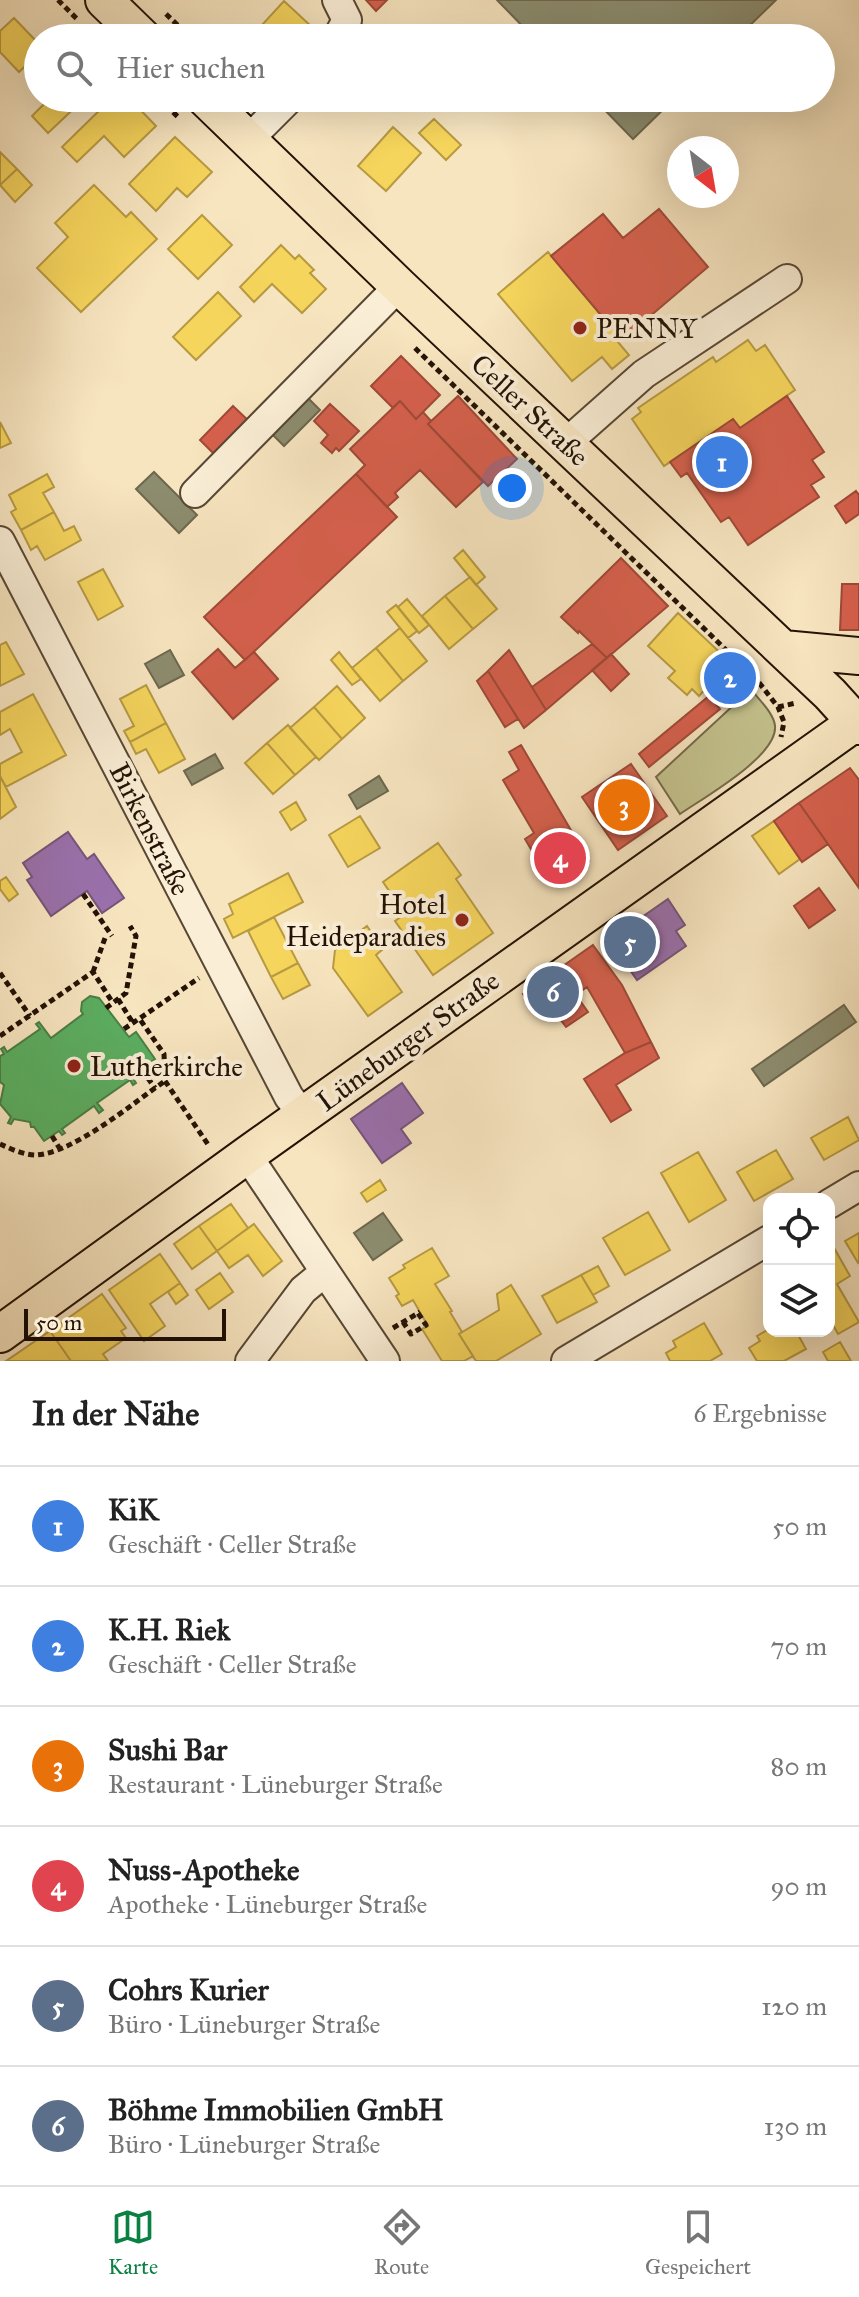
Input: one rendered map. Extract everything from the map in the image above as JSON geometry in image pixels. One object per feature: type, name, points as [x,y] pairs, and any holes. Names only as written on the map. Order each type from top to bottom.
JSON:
[{"type":"main road","points":[[104,0],[152,24]]},
{"type":"main road","name":"Celler Straße","points":[[198,112],[248,140],[858,722]]},
{"type":"main road","points":[[783,649],[859,656]]},
{"type":"main road","name":"Lüneburger Straße","points":[[0,1334],[858,722]]},
{"type":"street","points":[[337,0],[347,20],[345,24]]},
{"type":"street","points":[[248,140],[276,112]]},
{"type":"street","points":[[565,444],[644,374],[787,279]]},
{"type":"street","points":[[195,493],[399,286]]},
{"type":"street","name":"Birkenstraße","points":[[0,541],[289,1097],[304,1115]]},
{"type":"street","points":[[247,1155],[385,1361]]},
{"type":"street","points":[[835,1200],[859,1186]]},
{"type":"street","points":[[566,1361],[763,1244]]},
{"type":"street","points":[[250,1361],[303,1290],[325,1272]]},
{"type":"path","points":[[410,343],[757,680],[778,707]]},
{"type":"path","points":[[0,1036],[93,972],[109,937],[83,894]]},
{"type":"path","points":[[106,1008],[126,993],[136,936],[130,926]]},
{"type":"path","points":[[93,972],[133,1023]]},
{"type":"path","points":[[0,973],[30,1016]]},
{"type":"path","points":[[124,1029],[192,982]]},
{"type":"path","points":[[139,1018],[164,1054],[165,1081],[206,1141]]},
{"type":"path","points":[[142,1070],[155,1088]]},
{"type":"path","points":[[0,1144],[35,1155],[60,1149],[78,1141],[165,1081]]},
{"type":"path","points":[[52,1136],[60,1149]]},
{"type":"path","points":[[403,1322],[411,1334],[426,1325],[417,1314]]},
{"type":"shaded area","points":[[751,689],[772,716],[775,726],[773,738],[752,763],[680,814],[656,777]]},
{"type":"building: Wohnen","points":[[284,1],[309,24],[263,24]]},
{"type":"building: Wohnen","points":[[14,18],[24,28],[24,67],[19,72],[0,52],[0,31]]},
{"type":"building: Wohnen","points":[[36,112],[70,112],[48,133],[32,116]]},
{"type":"building: Wohnen","points":[[98,112],[142,112],[156,126],[124,157],[104,136],[77,162],[62,147]]},
{"type":"building: Wohnen","points":[[434,119],[461,145],[446,160],[419,133]]},
{"type":"building: Wohnen","points":[[393,127],[421,153],[386,191],[358,166]]},
{"type":"building: Wohnen","points":[[175,137],[212,172],[187,197],[177,188],[156,211],[129,184]]},
{"type":"building: Wohnen","points":[[0,152],[17,169],[0,185]]},
{"type":"building: Wohnen","points":[[17,169],[32,185],[15,202],[0,185]]},
{"type":"building: Wohnen","points":[[94,185],[126,217],[131,212],[157,239],[81,312],[37,268],[68,237],[55,223]]},
{"type":"building: Wohnen","points":[[202,215],[232,245],[198,279],[168,249]]},
{"type":"building: Wohnen","points":[[281,245],[295,259],[299,255],[314,270],[310,273],[326,289],[302,313],[272,284],[254,302],[240,287]]},
{"type":"building: Wohnen","points":[[548,252],[622,340],[618,342],[629,355],[612,369],[602,357],[572,381],[498,294]]},
{"type":"building: Wohnen","points":[[218,292],[241,316],[196,360],[173,337]]},
{"type":"building: Wohnen","points":[[748,340],[756,351],[765,345],[795,390],[740,428],[733,419],[664,466],[632,419],[641,412],[638,408],[713,357],[716,362]]},
{"type":"building: Wohnen","points":[[0,422],[11,443],[0,448]]},
{"type":"building: Wohnen","points":[[47,474],[54,487],[43,493],[54,512],[21,530],[11,512],[16,509],[9,495]]},
{"type":"building: Wohnen","points":[[54,512],[64,531],[74,526],[81,540],[45,560],[37,546],[31,550],[21,530]]},
{"type":"building: Wohnen","points":[[463,550],[485,577],[476,585],[454,558]]},
{"type":"building: Wohnen","points":[[103,569],[123,606],[98,620],[78,582]]},
{"type":"building: Wohnen","points":[[470,577],[497,609],[473,629],[445,596]]},
{"type":"building: Wohnen","points":[[445,596],[473,629],[449,649],[422,616]]},
{"type":"building: Wohnen","points":[[407,599],[429,625],[419,633],[398,607]]},
{"type":"building: Wohnen","points":[[396,605],[417,631],[408,638],[387,612]]},
{"type":"building: Wohnen","points":[[678,613],[730,662],[699,696],[692,689],[687,695],[668,678],[675,671],[648,646]]},
{"type":"building: Wohnen","points":[[400,628],[427,661],[403,681],[376,648]]},
{"type":"building: Wohnen","points":[[6,642],[24,674],[0,686],[0,645]]},
{"type":"building: Wohnen","points":[[376,648],[403,681],[380,701],[352,668]]},
{"type":"building: Wohnen","points":[[339,652],[361,679],[352,685],[331,660]]},
{"type":"building: Wohnen","points":[[146,685],[166,723],[130,742],[124,731],[134,726],[120,699]]},
{"type":"building: Wohnen","points":[[337,686],[365,718],[342,739],[314,707]]},
{"type":"building: Wohnen","points":[[33,694],[66,755],[6,787],[0,776],[0,764],[22,752],[10,729],[0,735],[0,712]]},
{"type":"building: Wohnen","points":[[314,707],[342,739],[319,760],[290,728]]},
{"type":"building: Wohnen","points":[[166,723],[185,759],[159,773],[146,749],[136,754],[130,742]]},
{"type":"building: Wohnen","points":[[288,725],[316,757],[295,775],[267,743]]},
{"type":"building: Wohnen","points":[[267,743],[295,775],[273,794],[245,763]]},
{"type":"building: Wohnen","points":[[0,776],[16,807],[0,819]]},
{"type":"building: Wohnen","points":[[296,802],[306,820],[291,830],[280,812]]},
{"type":"building: Wohnen","points":[[360,816],[380,848],[348,867],[329,835]]},
{"type":"building: Wohnen","points":[[774,821],[800,859],[779,874],[752,836]]},
{"type":"building: Wohnen","points":[[438,843],[461,875],[456,879],[493,933],[433,975],[395,921],[405,914],[383,882]]},
{"type":"building: Wohnen","points":[[288,873],[303,902],[233,938],[224,919],[233,914],[229,904]]},
{"type":"building: Wohnen","points":[[6,877],[18,894],[9,901],[0,889],[0,881]]},
{"type":"building: Wohnen","points":[[274,917],[298,963],[271,977],[248,931]]},
{"type":"building: Wohnen","points":[[367,926],[383,949],[376,955],[402,992],[368,1016],[333,968],[335,950]]},
{"type":"building: Wohnen","points":[[298,963],[310,985],[283,999],[271,977]]},
{"type":"building: Wohnen","points":[[848,1117],[859,1140],[824,1160],[811,1138]]},
{"type":"building: Wohnen","points":[[776,1150],[793,1179],[763,1193],[754,1201],[737,1172]]},
{"type":"building: Wohnen","points":[[698,1152],[726,1200],[689,1222],[661,1173]]},
{"type":"building: Wohnen","points":[[380,1180],[386,1190],[367,1202],[361,1193]]},
{"type":"building: Wohnen","points":[[231,1204],[248,1228],[217,1251],[199,1226]]},
{"type":"building: Wohnen","points":[[648,1212],[670,1250],[625,1275],[603,1238]]},
{"type":"building: Wohnen","points":[[254,1224],[282,1261],[263,1276],[248,1255],[229,1268],[217,1251]]},
{"type":"building: Wohnen","points":[[199,1226],[217,1251],[192,1269],[174,1244]]},
{"type":"building: Wohnen","points":[[859,1233],[859,1262],[858,1263],[845,1241]]},
{"type":"building: Wohnen","points":[[432,1248],[449,1276],[435,1284],[452,1311],[462,1332],[459,1334],[473,1356],[464,1361],[442,1361],[422,1329],[428,1326],[413,1300],[402,1306],[389,1278],[405,1268],[403,1265]]},
{"type":"building: Wohnen","points":[[835,1250],[850,1276],[837,1284],[859,1322],[838,1334],[835,1329]]},
{"type":"building: Wohnen","points":[[160,1254],[180,1283],[150,1304],[165,1326],[144,1341],[109,1290]]},
{"type":"building: Wohnen","points":[[598,1266],[609,1286],[593,1295],[581,1275]]},
{"type":"building: Wohnen","points":[[220,1273],[233,1292],[209,1309],[196,1290]]},
{"type":"building: Wohnen","points":[[581,1275],[597,1302],[557,1323],[542,1296]]},
{"type":"building: Wohnen","points":[[180,1283],[188,1295],[176,1304],[168,1292]]},
{"type":"building: Wohnen","points":[[511,1285],[541,1334],[496,1361],[476,1361],[459,1334],[499,1310],[497,1294]]},
{"type":"building: Wohnen","points":[[102,1294],[126,1328],[121,1331],[126,1338],[103,1354],[108,1361],[71,1361],[50,1331]]},
{"type":"building: Wohnen","points":[[704,1323],[722,1354],[710,1361],[670,1361],[666,1353],[676,1347],[673,1341]]},
{"type":"building: Wohnen","points":[[50,1331],[71,1361],[6,1361]]},
{"type":"building: Wohnen","points":[[763,1332],[763,1337],[799,1337],[806,1349],[784,1361],[757,1361],[749,1348],[760,1341],[757,1336]]},
{"type":"building: Wohnen","points":[[840,1342],[851,1361],[828,1361],[823,1352]]},
{"type":"building: Handel","points":[[366,0],[387,0],[376,11]]},
{"type":"building: Handel","points":[[659,209],[708,267],[622,340],[551,256],[603,214],[623,238]]},
{"type":"building: Handel","points":[[401,356],[440,395],[416,419],[400,401],[393,408],[371,386]]},
{"type":"building: Handel","points":[[458,396],[517,459],[488,486],[428,424]]},
{"type":"building: Handel","points":[[787,396],[824,452],[812,460],[824,477],[811,485],[819,497],[748,545],[729,517],[721,522],[687,473],[681,477],[670,462],[733,419],[740,428]]},
{"type":"building: Handel","points":[[400,401],[416,419],[423,412],[431,421],[428,424],[483,482],[456,507],[420,470],[395,493],[398,497],[387,507],[356,474],[365,465],[350,449]]},
{"type":"building: Handel","points":[[330,404],[359,431],[339,451],[336,448],[332,453],[321,443],[328,435],[314,421]]},
{"type":"building: Handel","points":[[233,406],[252,424],[219,459],[200,440]]},
{"type":"building: Handel","points":[[356,474],[397,517],[245,660],[204,617]]},
{"type":"building: Handel","points":[[856,491],[859,495],[859,514],[846,523],[835,506]]},
{"type":"building: Handel","points":[[621,558],[668,606],[607,658],[561,617]]},
{"type":"building: Handel","points":[[842,584],[859,584],[859,630],[840,630]]},
{"type":"building: Handel","points":[[592,644],[607,658],[546,710],[532,687]]},
{"type":"building: Handel","points":[[218,649],[235,668],[254,652],[278,679],[233,719],[192,672]]},
{"type":"building: Handel","points":[[509,650],[546,710],[524,728],[488,671]]},
{"type":"building: Handel","points":[[611,654],[629,674],[611,691],[592,670]]},
{"type":"building: Handel","points":[[730,662],[747,679],[729,694],[714,679]]},
{"type":"building: Handel","points":[[488,671],[518,719],[505,727],[477,681]]},
{"type":"building: Handel","points":[[709,696],[720,709],[649,767],[639,754]]},
{"type":"building: Handel","points":[[521,745],[589,861],[551,883],[525,839],[534,833],[503,780],[519,770],[509,752]]},
{"type":"building: Handel","points":[[631,764],[667,816],[618,850],[582,797]]},
{"type":"building: Handel","points":[[850,768],[859,780],[859,888],[799,803]]},
{"type":"building: Handel","points":[[799,803],[828,844],[802,862],[774,821]]},
{"type":"building: Handel","points":[[819,888],[835,910],[809,928],[794,906]]},
{"type":"building: Handel","points":[[593,945],[622,985],[651,1042],[625,1053],[587,987],[576,995],[588,1012],[566,1027],[552,1008],[540,1017],[523,994]]},
{"type":"building: Handel","points":[[651,1042],[659,1058],[616,1085],[631,1110],[611,1122],[584,1079],[625,1053]]},
{"type":"building: Büros","points":[[68,832],[87,859],[94,854],[124,898],[102,913],[87,891],[51,916],[27,880],[32,877],[23,863]]},
{"type":"building: Büros","points":[[668,899],[685,925],[676,931],[686,946],[637,980],[609,940]]},
{"type":"building: Büros","points":[[402,1083],[423,1113],[401,1129],[411,1143],[382,1163],[351,1119]]},
{"type":"building: Öffentlich","name":"Lutherkirche","points":[[90,996],[99,998],[129,1037],[136,1032],[155,1059],[132,1077],[136,1083],[133,1085],[130,1080],[97,1103],[103,1110],[99,1113],[94,1106],[62,1129],[65,1133],[62,1135],[59,1131],[44,1141],[30,1122],[14,1119],[11,1124],[8,1123],[11,1117],[0,1104],[4,1085],[0,1082],[0,1056],[4,1054],[1,1049],[4,1047],[7,1052],[40,1029],[36,1024],[39,1022],[51,1038],[83,1014],[82,1002]]},
{"type":"building: Industrie","points":[[497,0],[776,0],[751,24],[520,24]]},
{"type":"building: Industrie","points":[[607,112],[661,112],[633,139]]},
{"type":"building: Industrie","points":[[304,394],[320,410],[284,446],[268,430]]},
{"type":"building: Industrie","points":[[154,472],[197,515],[179,533],[136,489]]},
{"type":"building: Industrie","points":[[170,650],[184,675],[159,688],[145,664]]},
{"type":"building: Industrie","points":[[215,754],[223,768],[192,785],[184,771]]},
{"type":"building: Industrie","points":[[379,776],[388,791],[357,809],[349,795]]},
{"type":"building: Industrie","points":[[844,1005],[856,1022],[764,1086],[752,1069]]},
{"type":"building: Industrie","points":[[383,1213],[402,1240],[373,1260],[354,1233]]},
{"type":"place","name":"PENNY","points":[[580,328]]},
{"type":"place","name":"KiK","points":[[722,462]]},
{"type":"place","name":"K.H. Riek","points":[[730,678]]},
{"type":"place","name":"Sushi Bar","points":[[624,805]]},
{"type":"place","name":"Nuss-Apotheke","points":[[560,858]]},
{"type":"place","name":"Hotel Heideparadies","points":[[462,920]]},
{"type":"place","name":"Cohrs Kurier","points":[[630,942]]},
{"type":"place","name":"Böhme Immobilien GmbH","points":[[553,992]]},
{"type":"place","name":"Lutherkirche","points":[[74,1066]]}]
